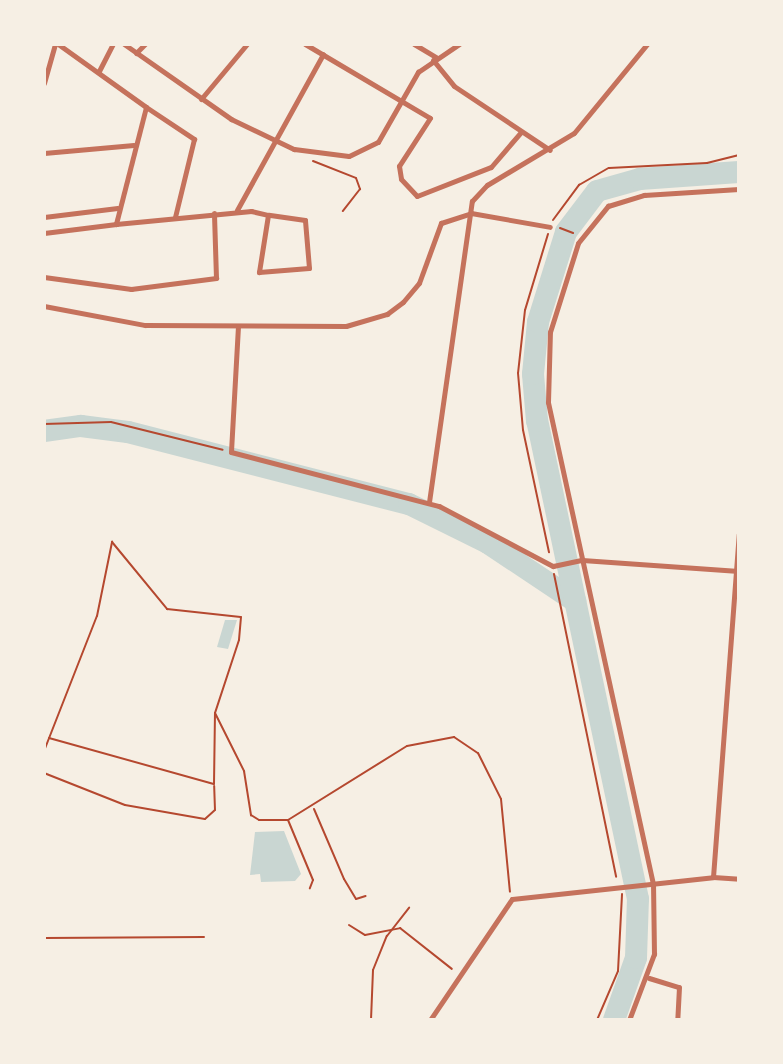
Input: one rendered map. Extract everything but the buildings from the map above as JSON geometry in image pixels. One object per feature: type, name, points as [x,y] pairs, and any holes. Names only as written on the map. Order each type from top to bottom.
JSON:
[{"type":"street","points":[[44,83],[57,44],[194,139],[175,217]]},
{"type":"street","points":[[98,72],[113,44]]},
{"type":"street","points":[[124,44],[201,99],[277,138],[314,155],[349,156],[369,150],[403,101],[418,72],[459,44]]},
{"type":"street","points":[[136,53],[145,44]]},
{"type":"street","points":[[201,99],[247,44]]},
{"type":"street","points":[[305,44],[430,118],[399,166],[401,179],[417,196],[491,167],[520,133]]},
{"type":"street","points":[[414,44],[434,59],[454,86],[520,133],[528,133],[550,150]]},
{"type":"street","points":[[429,502],[476,195],[487,185],[574,133],[647,44]]},
{"type":"street","points":[[237,210],[323,54]]},
{"type":"street","points":[[116,224],[117,208],[146,107]]},
{"type":"street","points":[[44,153],[134,145]]},
{"type":"street","points":[[629,1020],[649,978],[654,954],[653,884],[582,560],[547,377],[553,315],[582,236],[597,214],[625,198],[739,189]]},
{"type":"street","points":[[44,217],[117,208]]},
{"type":"street","points":[[44,233],[237,210],[305,220],[309,268],[265,274],[256,268],[268,215]]},
{"type":"street","points":[[44,277],[131,289],[216,278],[214,213]]},
{"type":"street","points":[[44,306],[145,325],[346,326],[387,314],[419,283],[438,227],[471,213],[550,226]]},
{"type":"street","points":[[238,326],[231,452],[429,502],[553,566],[582,560],[738,571]]},
{"type":"street","points":[[713,877],[739,534]]},
{"type":"street","points":[[430,1020],[512,899],[713,877],[739,879]]},
{"type":"street","points":[[649,978],[679,987],[677,1020]]},
{"type":"path","points":[[314,155],[312,161],[356,178],[360,189],[343,211]]},
{"type":"path","points":[[597,1020],[622,954],[624,914],[523,430],[518,373],[525,310],[550,226],[579,185],[609,168],[707,163],[739,155]]},
{"type":"path","points":[[550,226],[582,236]]},
{"type":"path","points":[[44,424],[111,422],[231,452]]},
{"type":"path","points":[[44,751],[97,616],[112,542],[167,609],[241,617],[239,640],[215,713],[215,810],[205,819],[125,805],[44,773]]},
{"type":"path","points":[[215,713],[244,771],[251,815],[259,820],[288,820],[407,746],[444,736],[464,740],[483,760],[501,799],[512,899]]},
{"type":"path","points":[[48,738],[214,784]]},
{"type":"path","points":[[313,807],[344,879],[356,899],[366,896]]},
{"type":"path","points":[[288,820],[313,880],[310,888]]},
{"type":"path","points":[[371,1020],[373,970],[393,926],[409,908]]},
{"type":"path","points":[[349,925],[365,935],[393,926]]},
{"type":"path","points":[[393,926],[460,973]]},
{"type":"path","points":[[44,938],[204,937]]},
{"type":"shaded area","points":[[225,620],[237,620],[228,649],[217,647]]},
{"type":"shaded area","points":[[284,831],[301,874],[295,881],[261,882],[260,874],[250,875],[255,832]]},
{"type":"waterway","points":[[614,1020],[636,958],[638,899],[537,421],[533,374],[538,322],[566,232],[597,191],[640,179],[739,172]]},
{"type":"waterway","points":[[44,431],[81,426],[128,432],[409,504],[488,543],[575,601]]}]
